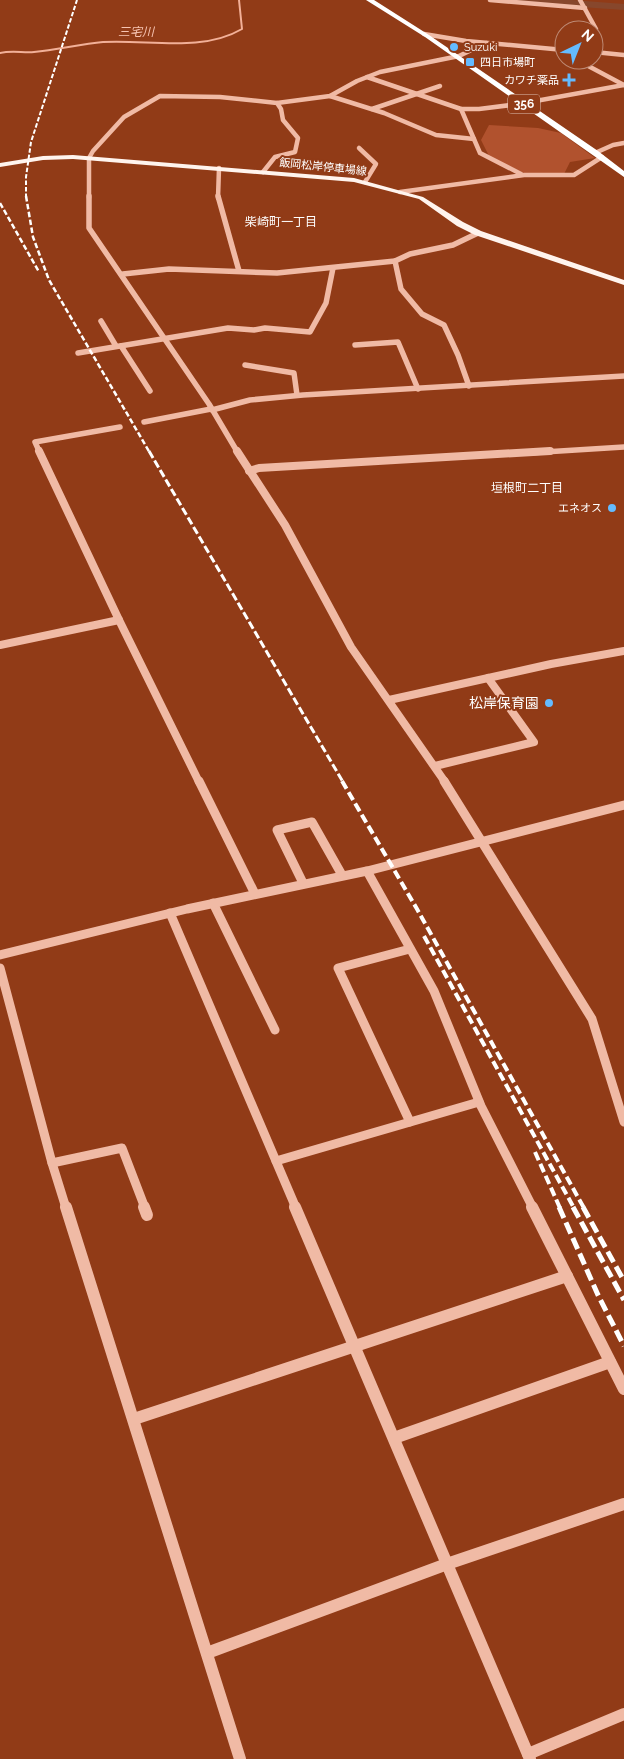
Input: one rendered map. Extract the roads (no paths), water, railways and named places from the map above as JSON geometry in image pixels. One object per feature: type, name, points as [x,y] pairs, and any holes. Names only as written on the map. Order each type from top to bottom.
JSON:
[{"type":"highway","name":"356","points":[[369,0],[424,34],[599,155],[624,175]]},
{"type":"main road","name":"飯岡松岸停車場線","points":[[0,165],[52,158],[89,158],[365,182],[425,201],[460,224],[478,233],[624,282]]},
{"type":"street","points":[[490,0],[584,8]]},
{"type":"street","points":[[580,0],[591,20]]},
{"type":"street","points":[[424,34],[554,49]]},
{"type":"street","points":[[486,42],[456,56],[406,65],[367,77],[330,96],[277,103],[220,97],[160,96],[124,117],[93,151],[89,158],[90,228],[166,338],[285,525],[351,647],[436,766],[592,1019],[624,1122]]},
{"type":"street","points":[[604,53],[624,55]]},
{"type":"street","points":[[596,70],[624,85]]},
{"type":"street","points":[[367,77],[461,109],[478,109],[522,103],[624,85]]},
{"type":"street","points":[[372,109],[440,86]]},
{"type":"street","points":[[330,96],[372,109],[436,135],[474,139]]},
{"type":"street","points":[[263,172],[275,157],[295,152],[297,149],[298,138],[283,120],[281,109],[277,103]]},
{"type":"street","points":[[461,109],[480,153],[524,175]]},
{"type":"street","points":[[400,192],[524,175],[574,175],[613,145],[624,143]]},
{"type":"street","points":[[359,148],[376,164],[365,182]]},
{"type":"street","points":[[219,168],[217,194],[239,271]]},
{"type":"street","points":[[122,274],[169,268],[277,273],[395,261],[410,254],[453,245],[478,233]]},
{"type":"street","points":[[395,261],[396,277],[401,289],[422,314],[444,326],[458,355],[469,386]]},
{"type":"street","points":[[78,352],[228,328],[254,330],[265,328],[310,332],[326,303],[333,268]]},
{"type":"street","points":[[101,321],[150,391]]},
{"type":"street","points":[[355,345],[398,342],[418,389]]},
{"type":"street","points":[[244,365],[294,374],[297,395]]},
{"type":"street","points":[[144,422],[212,410],[250,400],[297,395],[624,376]]},
{"type":"street","points":[[120,427],[35,442],[119,620],[255,894]]},
{"type":"street","points":[[249,471],[258,468],[624,447]]},
{"type":"street","points":[[0,645],[119,620]]},
{"type":"street","points":[[389,700],[551,664],[624,651]]},
{"type":"street","points":[[436,766],[534,742],[488,678]]},
{"type":"street","points":[[0,955],[213,903],[367,871],[482,840],[624,806]]},
{"type":"street","points":[[303,883],[277,830],[312,822],[342,875]]},
{"type":"street","points":[[367,871],[434,991],[479,1102],[624,1389]]},
{"type":"street","points":[[213,903],[275,1030]]},
{"type":"street","points":[[170,913],[529,1756],[624,1714]]},
{"type":"street","points":[[410,949],[338,968],[410,1122]]},
{"type":"street","points":[[0,968],[52,1163],[240,1759]]},
{"type":"street","points":[[276,1160],[479,1102]]},
{"type":"street","points":[[52,1163],[122,1148],[147,1214]]},
{"type":"street","points":[[134,1419],[567,1276]]},
{"type":"street","points":[[394,1438],[610,1362]]},
{"type":"street","points":[[207,1653],[447,1564],[624,1504]]},
{"type":"waterway","name":"三宅川","points":[[0,53],[34,52],[103,42],[192,43],[209,41],[242,29],[239,0]]},
{"type":"waterway","points":[[522,0],[624,7]]},
{"type":"railway","points":[[26,196],[26,177],[31,142],[77,0]]},
{"type":"railway","points":[[26,196],[33,237],[49,280],[150,453]]},
{"type":"railway","points":[[0,203],[39,272]]},
{"type":"railway","points":[[149,451],[343,782]]},
{"type":"railway","points":[[342,781],[417,909],[584,1208]]},
{"type":"railway","points":[[424,936],[574,1208]]},
{"type":"railway","points":[[535,1152],[560,1208]]},
{"type":"railway","points":[[559,1207],[598,1295],[624,1346]]},
{"type":"railway","points":[[573,1207],[624,1300]]},
{"type":"railway","points":[[583,1207],[624,1281]]},
{"type":"place","name":"Suzuki","points":[[454,47]]},
{"type":"place","name":"四日市場町","points":[[470,62]]},
{"type":"place","name":"カワチ薬品","points":[[569,80]]},
{"type":"place","name":"エネオス","points":[[612,508]]},
{"type":"place","name":"松岸保育園","points":[[549,703]]},
{"type":"district","name":"柴崎町一丁目","points":[[281,222]]},
{"type":"district","name":"垣根町二丁目","points":[[527,488]]}]
